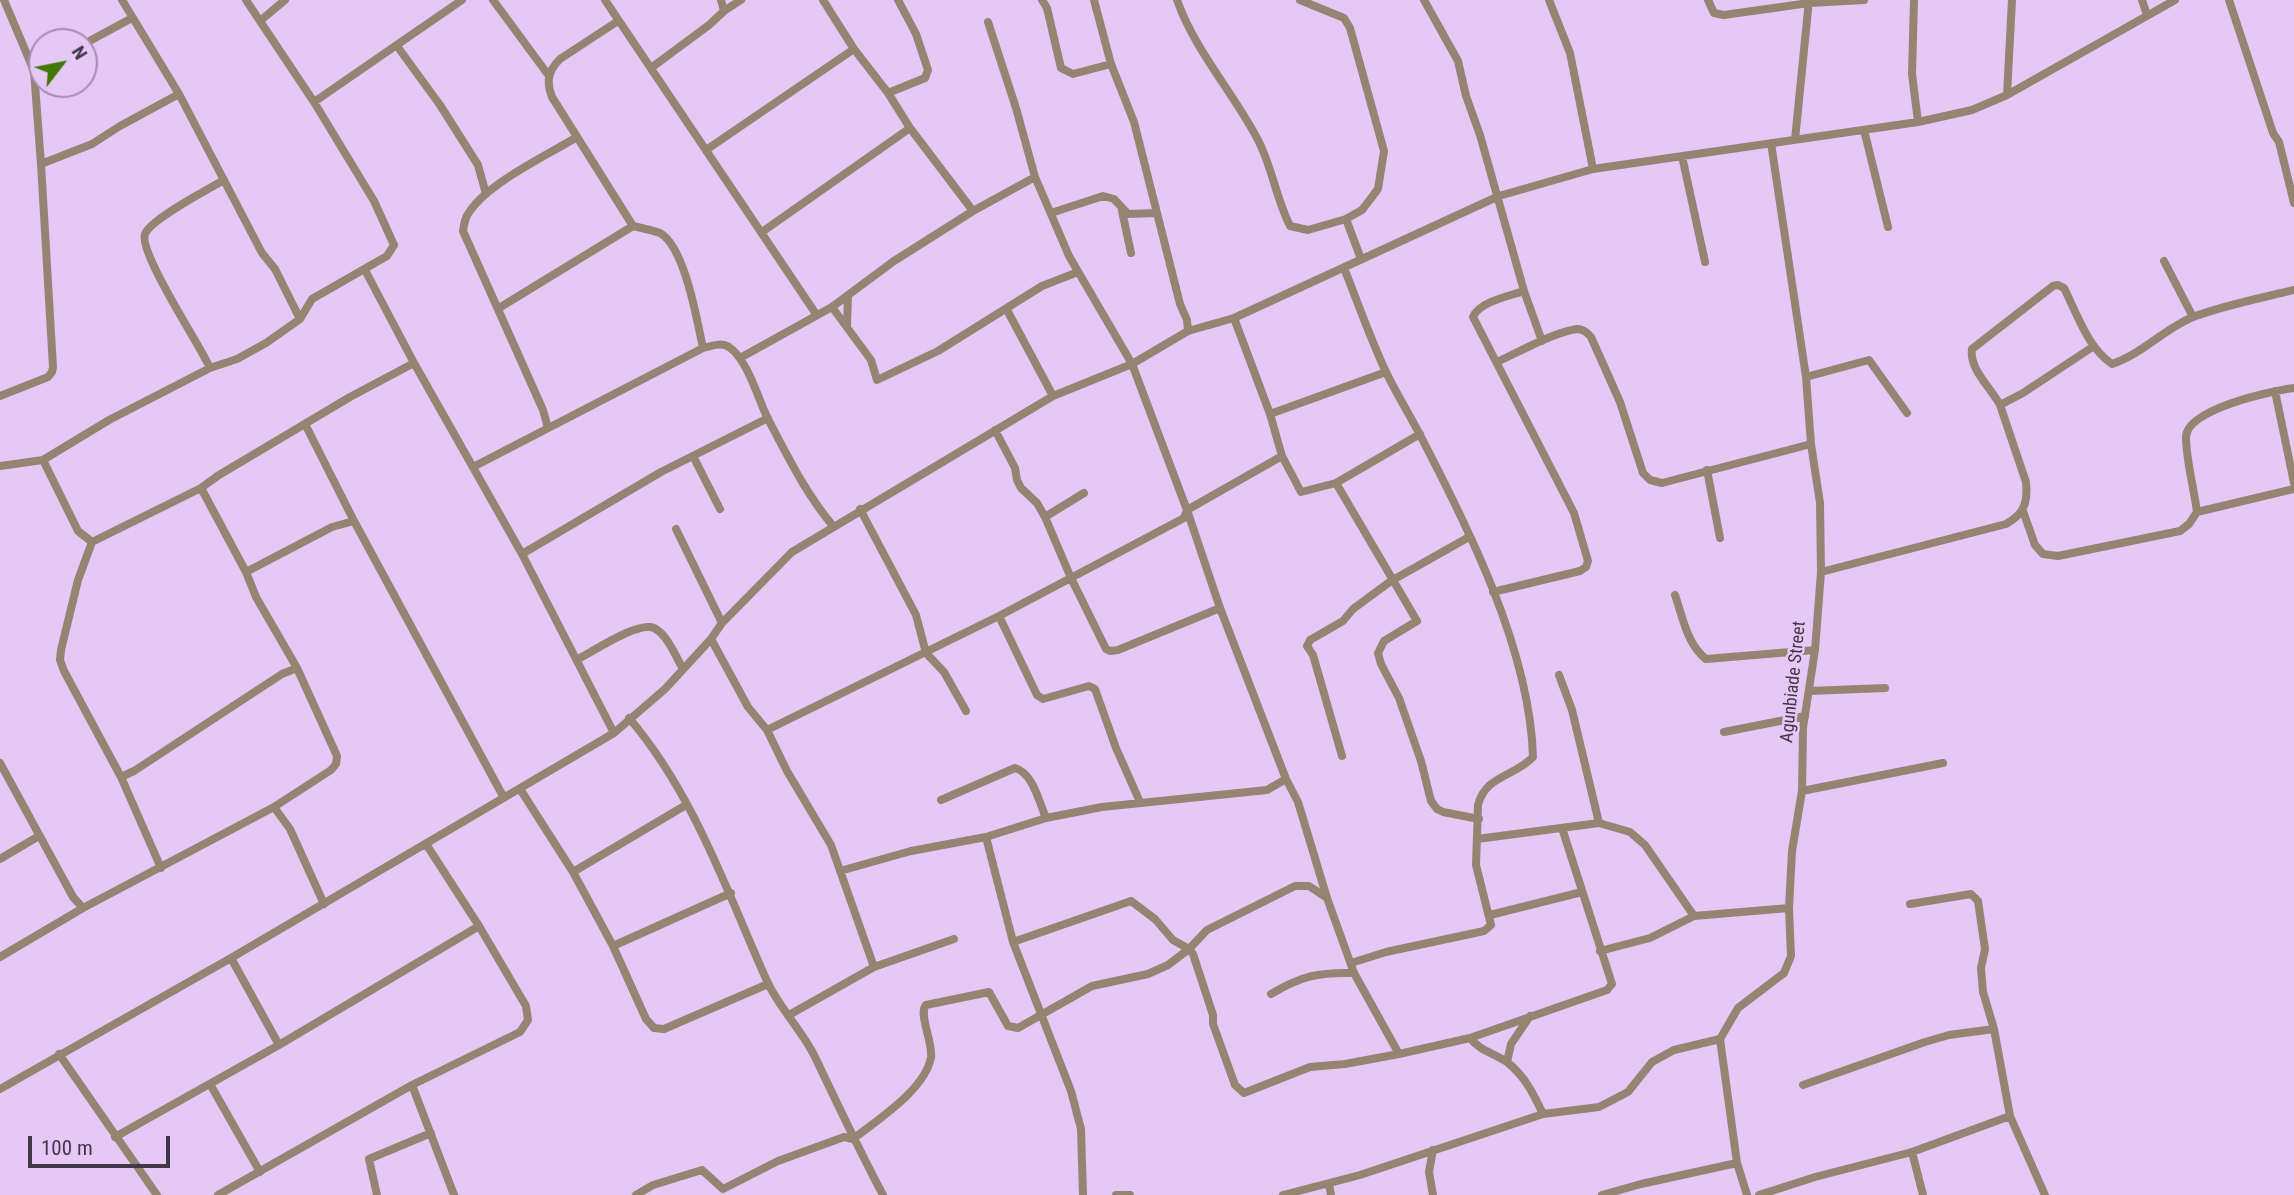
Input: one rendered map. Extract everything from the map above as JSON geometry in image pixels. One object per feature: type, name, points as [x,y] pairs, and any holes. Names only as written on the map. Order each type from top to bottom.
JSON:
[{"type":"street","points":[[4,0],[28,49]]},
{"type":"street","points":[[122,0],[187,105],[262,253],[275,269],[300,319]]},
{"type":"street","points":[[0,466],[43,460],[108,420],[266,343],[300,319],[312,299],[365,271],[387,256],[394,245],[374,201],[314,102],[246,0]]},
{"type":"street","points":[[260,20],[285,0]]},
{"type":"street","points":[[314,102],[462,0]]},
{"type":"street","points":[[493,0],[549,76]]},
{"type":"street","points":[[605,0],[816,314]]},
{"type":"street","points":[[722,0],[724,11]]},
{"type":"street","points":[[651,68],[741,0]]},
{"type":"street","points":[[823,0],[854,49],[973,211]]},
{"type":"street","points":[[888,93],[925,78],[928,70],[916,34],[898,0]]},
{"type":"street","points":[[1042,0],[1061,68],[1065,72],[1073,74],[1111,64]]},
{"type":"street","points":[[1094,0],[1111,64],[1134,122],[1188,331]]},
{"type":"street","points":[[1177,0],[1185,23],[1259,143],[1290,226],[1308,230],[1346,219],[1362,210],[1378,189],[1384,151],[1350,27],[1344,18],[1300,0]]},
{"type":"street","points":[[1424,0],[1458,61],[1524,291],[1542,341]]},
{"type":"street","points":[[1549,0],[1570,53],[1593,169]]},
{"type":"street","points":[[1708,0],[1714,13],[1724,15],[1809,2],[1864,0]]},
{"type":"street","points":[[1914,0],[1912,74],[1918,122]]},
{"type":"street","points":[[2007,95],[2012,0]]},
{"type":"street","points":[[2142,0],[2147,15]]},
{"type":"street","points":[[0,1076],[2,1088],[426,845],[614,733],[665,690],[722,623],[792,552],[1053,396],[1132,364],[1188,331],[1234,318],[1499,197],[1593,169],[1918,122],[1972,110],[2007,95],[2175,0]]},
{"type":"street","points":[[2229,0],[2273,134],[2279,142],[2291,174],[2294,204]]},
{"type":"street","points":[[1795,140],[1809,2]]},
{"type":"street","points":[[98,36],[132,18]]},
{"type":"street","points":[[618,21],[560,59],[549,76],[548,87],[633,226],[661,234],[678,256],[691,292],[703,348]]},
{"type":"street","points":[[989,22],[1035,177],[1078,272],[1132,364],[1187,510],[1220,608],[1286,779],[1298,802],[1327,898],[1354,973],[1399,1054]]},
{"type":"street","points":[[397,46],[440,105],[478,165],[486,194]]},
{"type":"street","points":[[706,150],[854,49]]},
{"type":"street","points":[[41,164],[92,144],[179,94]]},
{"type":"street","points":[[0,396],[48,377],[52,372],[39,98]]},
{"type":"street","points":[[762,232],[911,128]]},
{"type":"street","points":[[1864,130],[1888,227]]},
{"type":"street","points":[[548,428],[543,410],[499,308],[463,231],[469,211],[486,194],[510,176],[577,136]]},
{"type":"street","name":"Agunbiade Street","points":[[1720,1039],[1738,1008],[1784,973],[1791,956],[1789,908],[1792,851],[1802,791],[1805,716],[1815,650],[1821,572],[1821,503],[1811,444],[1806,377],[1771,143]]},
{"type":"street","points":[[1682,156],[1705,262]]},
{"type":"street","points":[[740,358],[832,307],[894,261],[973,211],[1035,177]]},
{"type":"street","points":[[211,368],[161,277],[150,263],[144,236],[152,224],[224,180]]},
{"type":"street","points":[[1051,213],[1103,196],[1114,199],[1122,211],[1131,253]]},
{"type":"street","points":[[1122,211],[1128,214],[1157,213]]},
{"type":"street","points":[[1346,219],[1361,259]]},
{"type":"street","points":[[499,308],[633,226]]},
{"type":"street","points":[[2164,261],[2193,317]]},
{"type":"street","points":[[1344,268],[1386,372],[1420,434],[1493,592],[1519,665],[1533,757],[1506,776],[1492,781],[1481,795],[1478,804],[1476,864],[1491,925],[1484,931],[1386,952],[1351,963]]},
{"type":"street","points":[[365,271],[522,554],[614,733]]},
{"type":"street","points":[[832,307],[871,360],[877,380],[938,351],[1042,286],[1078,272]]},
{"type":"street","points":[[1821,572],[2006,524],[2023,511],[2028,495],[2026,482],[2000,405],[1971,358],[1972,349],[2053,286],[2064,288],[2094,346],[2101,356],[2112,364],[2124,360],[2193,317],[2294,289]]},
{"type":"street","points":[[1493,592],[1580,571],[1586,567],[1588,561],[1574,513],[1473,317],[1481,307],[1524,291]]},
{"type":"street","points":[[847,327],[848,295]]},
{"type":"street","points":[[1007,310],[1053,396]]},
{"type":"street","points":[[1234,318],[1282,456],[1301,492],[1336,483],[1420,434]]},
{"type":"street","points":[[1497,362],[1542,341],[1579,329],[1586,331],[1620,402],[1643,473],[1650,480],[1662,483],[1811,444]]},
{"type":"street","points":[[473,467],[703,348],[716,344],[727,346],[740,358],[768,418],[819,509],[834,527]]},
{"type":"street","points":[[2000,405],[2094,346]]},
{"type":"street","points":[[1806,377],[1869,360],[1907,413]]},
{"type":"street","points":[[161,868],[121,777],[60,660],[78,580],[92,542],[201,488],[305,424],[414,363]]},
{"type":"street","points":[[1269,414],[1386,372]]},
{"type":"street","points":[[2023,511],[2035,545],[2043,554],[2058,556],[2180,531],[2197,512],[2186,434],[2193,422],[2205,413],[2275,391],[2294,388]]},
{"type":"street","points":[[2275,391],[2294,483]]},
{"type":"street","points":[[522,554],[661,472],[768,418]]},
{"type":"street","points":[[305,424],[354,521],[505,798]]},
{"type":"street","points":[[995,430],[1015,467],[1021,488],[1037,503],[1045,517],[1106,649],[1110,651],[1220,608]]},
{"type":"street","points":[[693,456],[720,509]]},
{"type":"street","points":[[767,730],[999,616],[1184,518],[1187,510],[1282,456]]},
{"type":"street","points":[[43,460],[78,531],[92,542]]},
{"type":"street","points":[[1707,470],[1720,538]]},
{"type":"street","points":[[1336,483],[1391,581],[1417,621],[1384,641],[1378,653],[1399,698],[1421,761],[1431,801],[1443,812],[1479,819]]},
{"type":"street","points":[[0,957],[83,908],[274,807],[336,764],[337,757],[297,668],[256,597],[246,572],[201,488]]},
{"type":"street","points":[[2197,512],[2294,489]]},
{"type":"street","points":[[1045,517],[1084,493]]},
{"type":"street","points":[[860,509],[916,615],[926,653],[944,672],[966,711]]},
{"type":"street","points":[[246,572],[332,527],[354,521]]},
{"type":"street","points":[[677,529],[722,623]]},
{"type":"street","points":[[1342,756],[1313,655],[1307,646],[1310,640],[1343,621],[1353,609],[1391,581],[1469,537]]},
{"type":"street","points":[[1675,595],[1695,649],[1706,659],[1815,650]]},
{"type":"street","points":[[999,616],[1037,695],[1043,699],[1089,686],[1095,689],[1116,748],[1140,802]]},
{"type":"street","points":[[578,659],[642,625],[655,628],[664,637],[683,669]]},
{"type":"street","points":[[711,639],[748,707],[767,730],[787,771],[831,845],[874,967]]},
{"type":"street","points":[[121,777],[276,678],[297,668]]},
{"type":"street","points":[[1559,675],[1572,710],[1600,823]]},
{"type":"street","points":[[1809,691],[1885,688]]},
{"type":"street","points":[[1724,732],[1805,716]]},
{"type":"street","points":[[629,719],[646,738],[686,804],[731,893],[768,984],[814,1056],[883,1195]]},
{"type":"street","points":[[0,763],[38,836],[73,897],[83,908]]},
{"type":"street","points":[[1802,791],[1943,763]]},
{"type":"street","points":[[941,800],[1014,768],[1023,771],[1028,777],[1046,818]]},
{"type":"street","points":[[841,871],[911,851],[986,837],[1046,818],[1140,802],[1267,790],[1286,779]]},
{"type":"street","points":[[520,789],[573,872],[613,946],[646,1019],[654,1028],[664,1029],[768,984]]},
{"type":"street","points":[[573,872],[686,804]]},
{"type":"street","points":[[274,807],[290,829],[324,904]]},
{"type":"street","points":[[1477,839],[1600,823],[1630,832],[1637,837],[1694,916]]},
{"type":"street","points":[[1013,942],[1131,901],[1155,919],[1173,940],[1189,949],[1198,967],[1213,1015],[1213,1024],[1235,1085],[1244,1093],[1310,1067],[1345,1064],[1470,1038],[1607,990],[1612,984],[1611,975],[1600,951],[1562,828]]},
{"type":"street","points":[[0,859],[38,836]]},
{"type":"street","points":[[986,837],[1013,942],[1078,1112],[1083,1195]]},
{"type":"street","points":[[218,1195],[412,1085],[520,1032],[528,1020],[526,1006],[479,926],[426,845]]},
{"type":"street","points":[[853,1139],[905,1097],[926,1073],[931,1059],[932,1043],[923,1013],[926,1004],[989,992],[1008,1026],[1013,1028],[1042,1015],[1092,986],[1148,974],[1168,965],[1189,949],[1208,929],[1295,886],[1308,886],[1327,898]]},
{"type":"street","points":[[1490,915],[1582,892]]},
{"type":"street","points":[[613,946],[731,893]]},
{"type":"street","points":[[1910,904],[1971,894],[1978,901],[1985,949],[1982,968],[1983,992],[2010,1116],[2045,1195]]},
{"type":"street","points":[[73,897],[74,913]]},
{"type":"street","points":[[1600,951],[1650,938],[1694,916],[1789,908]]},
{"type":"street","points":[[115,1137],[279,1045],[479,926]]},
{"type":"street","points":[[789,1015],[874,967],[954,939]]},
{"type":"street","points":[[231,958],[279,1045]]},
{"type":"street","points":[[1271,994],[1311,975],[1324,972],[1354,973]]},
{"type":"street","points":[[1507,1062],[1511,1044],[1530,1016]]},
{"type":"street","points":[[1803,1085],[1924,1042],[1949,1035],[1993,1029]]},
{"type":"street","points":[[1470,1038],[1477,1046],[1507,1062],[1531,1088],[1543,1114]]},
{"type":"street","points":[[1283,1195],[1329,1184],[1543,1114],[1599,1107],[1628,1092],[1652,1062],[1674,1050],[1720,1039],[1737,1163],[1746,1195]]},
{"type":"street","points":[[59,1054],[157,1195]]},
{"type":"street","points":[[210,1084],[260,1172]]},
{"type":"street","points":[[412,1085],[454,1195]]},
{"type":"street","points":[[1759,1195],[1815,1177],[1912,1152],[2010,1116]]},
{"type":"street","points":[[377,1195],[369,1159],[431,1133]]},
{"type":"street","points":[[636,1195],[653,1185],[702,1170],[723,1192],[778,1161],[844,1137],[853,1139]]},
{"type":"street","points":[[1433,1150],[1429,1172],[1433,1195]]},
{"type":"street","points":[[1912,1152],[1923,1195]]},
{"type":"street","points":[[1602,1195],[1737,1163]]},
{"type":"street","points":[[1329,1184],[1331,1195]]},
{"type":"street","points":[[1116,1195],[1130,1195]]}]
